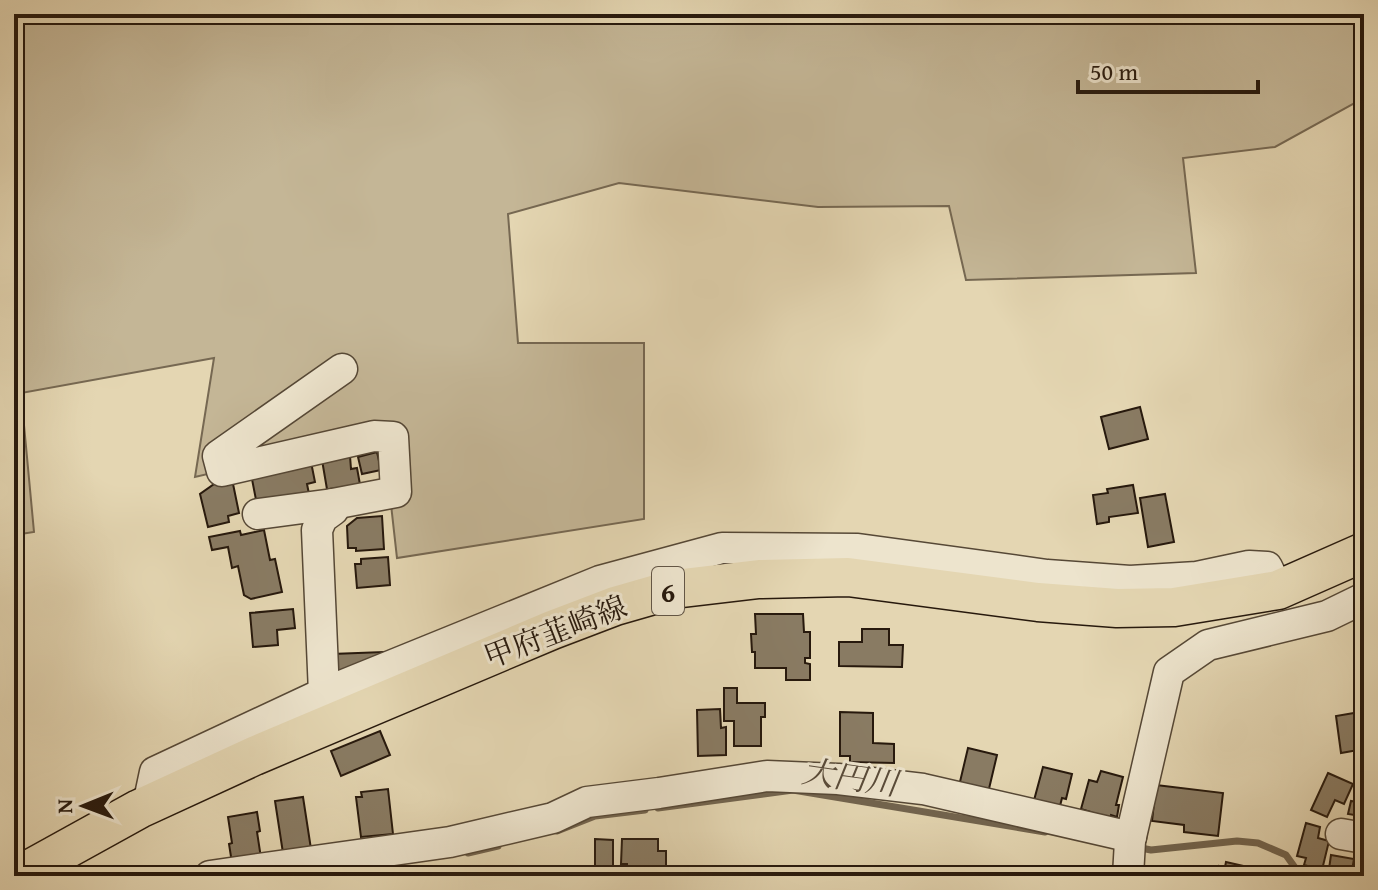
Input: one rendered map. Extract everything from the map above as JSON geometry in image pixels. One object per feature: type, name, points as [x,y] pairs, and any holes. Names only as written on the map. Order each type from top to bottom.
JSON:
[{"type":"main road","name":"甲府韮崎線","points":[[21,876],[148,805],[254,756],[449,672],[615,606],[674,589],[759,579],[848,577],[1038,602],[1117,608],[1174,607],[1278,590],[1364,552]]},
{"type":"street","points":[[258,514],[396,492],[393,437],[374,436],[222,471],[218,456],[342,369]]},
{"type":"street","points":[[324,693],[317,530],[322,518],[333,510],[333,504]]},
{"type":"street","points":[[148,805],[155,772],[324,693],[600,581],[722,548],[858,549],[1047,575],[1130,581],[1197,577],[1249,566],[1267,567],[1278,590]]},
{"type":"street","points":[[210,876],[357,864],[553,818],[587,802],[767,776],[838,779],[923,789],[1129,852],[1169,672],[1208,645],[1327,616],[1364,598]]},
{"type":"shaded area","points":[[14,14],[1364,14],[1364,98],[1275,147],[1183,158],[1196,273],[966,280],[949,206],[818,207],[619,183],[508,214],[518,343],[644,343],[644,519],[397,558],[383,433],[195,477],[214,358],[21,393],[34,532],[14,535]]},
{"type":"building","points":[[1140,407],[1148,439],[1109,449],[1101,417]]},
{"type":"building","points":[[377,452],[381,470],[362,474],[358,457]]},
{"type":"building","points":[[350,456],[351,469],[357,468],[361,490],[328,495],[322,460]]},
{"type":"building","points":[[311,462],[315,482],[307,484],[309,494],[257,505],[251,474]]},
{"type":"building","points":[[232,479],[239,513],[228,516],[229,522],[208,527],[200,494],[217,482]]},
{"type":"building","points":[[1133,485],[1138,513],[1109,517],[1109,522],[1097,524],[1093,495],[1108,493],[1107,489]]},
{"type":"building","points":[[1165,494],[1174,542],[1148,547],[1140,498]]},
{"type":"building","points":[[382,516],[384,549],[356,551],[356,548],[348,548],[347,526],[357,518]]},
{"type":"building","points":[[264,530],[270,560],[275,559],[282,592],[251,599],[244,595],[238,566],[232,568],[228,547],[212,550],[209,537]]},
{"type":"building","points":[[388,557],[390,585],[357,588],[355,564],[361,564],[361,559]]},
{"type":"building","points":[[293,609],[295,628],[277,630],[278,645],[253,647],[250,613]]},
{"type":"building","points":[[755,614],[803,614],[804,632],[810,632],[810,658],[805,658],[805,663],[810,664],[810,680],[786,680],[786,668],[755,668],[751,634],[756,634]]},
{"type":"building","points":[[862,629],[889,629],[889,645],[903,645],[902,667],[839,666],[839,642],[862,642]]},
{"type":"building","points":[[384,652],[385,659],[332,677],[332,654]]},
{"type":"building","points":[[724,688],[737,688],[737,703],[765,703],[765,717],[761,717],[761,746],[734,746],[734,721],[724,721]]},
{"type":"building","points":[[720,709],[721,728],[726,727],[726,755],[698,756],[697,710]]},
{"type":"building","points":[[840,712],[873,713],[873,743],[894,744],[894,763],[850,762],[850,756],[840,756]]},
{"type":"building","points":[[1360,712],[1364,749],[1341,753],[1336,716]]},
{"type":"building","points":[[380,731],[390,755],[341,776],[331,751]]},
{"type":"building","points":[[968,748],[997,755],[988,793],[959,786]]},
{"type":"building","points":[[1043,767],[1072,774],[1066,799],[1062,798],[1059,810],[1033,804]]},
{"type":"building","points":[[1101,771],[1123,777],[1116,805],[1119,805],[1117,817],[1111,815],[1109,822],[1089,816],[1091,812],[1081,809],[1089,780],[1097,782]]},
{"type":"building","points":[[1328,773],[1353,784],[1344,804],[1335,800],[1327,817],[1311,810]]},
{"type":"building","points":[[1156,785],[1223,793],[1218,836],[1184,832],[1184,825],[1152,821]]},
{"type":"building","points":[[1360,785],[1364,786],[1364,829],[1353,827],[1355,815],[1348,814],[1351,801],[1357,802]]},
{"type":"building","points":[[388,789],[393,834],[361,837],[356,797],[362,797],[361,792]]},
{"type":"building","points":[[303,797],[311,849],[283,853],[275,801]]},
{"type":"building","points":[[257,812],[261,858],[232,863],[228,817]]},
{"type":"building","points":[[1306,823],[1320,827],[1318,838],[1329,841],[1322,870],[1304,865],[1306,858],[1297,856]]},
{"type":"building","points":[[595,839],[613,840],[613,876],[595,876]]},
{"type":"building","points":[[622,839],[658,839],[658,851],[666,851],[666,876],[627,876],[627,864],[621,864]]},
{"type":"building","points":[[1331,855],[1354,859],[1351,876],[1328,876]]},
{"type":"building","points":[[1226,862],[1274,873],[1273,876],[1217,876],[1219,866],[1225,867]]},
{"type":"waterway","name":"大円川","points":[[658,808],[793,790],[1045,832]]},
{"type":"waterway","name":"大円川","points":[[557,831],[595,816],[645,810]]},
{"type":"waterway","name":"大円川","points":[[1136,847],[1151,850],[1237,841],[1258,843],[1286,855],[1301,876]]},
{"type":"waterway","name":"大円川","points":[[468,853],[498,846]]}]
